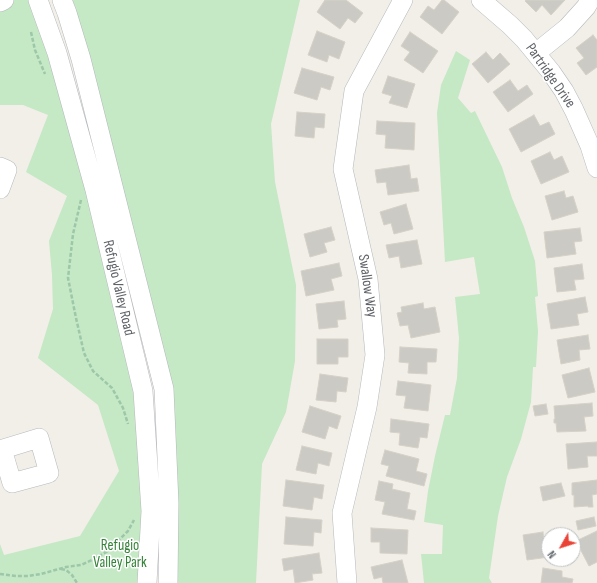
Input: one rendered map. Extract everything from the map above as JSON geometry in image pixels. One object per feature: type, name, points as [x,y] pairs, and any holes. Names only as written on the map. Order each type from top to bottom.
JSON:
[{"type":"street","points":[[0,2],[4,0]]},
{"type":"street","name":"Refugio Valley Road","points":[[38,0],[57,53],[95,190],[143,391],[150,510],[147,583]]},
{"type":"street","name":"Refugio Valley Road","points":[[62,0],[83,67],[164,389],[169,503],[168,583]]},
{"type":"street","name":"Swallow Way","points":[[347,583],[342,513],[367,407],[375,355],[368,279],[343,169],[354,91],[403,0]]},
{"type":"street","name":"Partridge Drive","points":[[481,0],[524,39],[551,72],[564,91],[574,110],[588,140],[597,168]]},
{"type":"street","points":[[536,53],[567,28],[586,7],[590,0]]},
{"type":"street","points":[[0,167],[7,170],[0,189]]},
{"type":"path","points":[[31,29],[35,50],[45,74]]},
{"type":"path","points":[[81,199],[73,234],[68,278],[76,318],[84,353],[93,371],[112,388],[123,408],[130,428]]},
{"type":"path","points":[[0,574],[28,576],[81,565],[108,550],[128,531],[136,517]]},
{"type":"path","points":[[61,569],[66,570],[72,575],[77,583]]},
{"type":"green space","name":"Refugio Valley Park","points":[[4,0],[38,0],[143,391],[147,583],[0,583],[0,544],[4,555],[80,536],[119,471],[98,405],[38,358],[53,309],[49,241],[67,196],[26,172],[48,115],[23,105],[0,105],[0,2]]},
{"type":"green space","points":[[62,0],[300,0],[271,124],[275,182],[296,285],[295,361],[286,412],[262,464],[256,583],[168,583],[164,389]]},
{"type":"green space","points":[[456,51],[470,60],[458,98],[471,113],[475,111],[502,167],[535,261],[538,296],[535,297],[538,331],[536,367],[533,367],[531,402],[521,439],[507,477],[498,516],[489,578],[492,583],[424,583],[421,554],[442,554],[443,525],[424,522],[435,456],[445,415],[450,415],[457,378],[459,338],[455,297],[480,294],[474,257],[445,262],[437,113],[441,85]]},
{"type":"building","points":[[325,0],[346,0],[363,13],[355,23],[348,18],[340,29],[317,12]]},
{"type":"building","points":[[442,0],[459,12],[442,34],[420,17],[428,6],[434,10]]},
{"type":"building","points":[[565,0],[551,15],[542,5],[536,12],[525,1]]},
{"type":"building","points":[[317,31],[345,42],[339,59],[329,55],[327,62],[308,55]]},
{"type":"building","points":[[410,32],[438,51],[423,73],[404,60],[410,52],[401,46]]},
{"type":"building","points":[[593,35],[597,40],[597,67],[586,75],[577,63],[584,58],[576,48]]},
{"type":"building","points":[[486,52],[493,60],[500,53],[510,64],[488,83],[472,64]]},
{"type":"building","points":[[302,68],[334,77],[330,90],[321,87],[317,100],[294,93]]},
{"type":"building","points":[[388,76],[415,84],[407,108],[389,103],[392,96],[382,93]]},
{"type":"building","points":[[510,80],[518,91],[527,85],[533,94],[508,112],[493,92]]},
{"type":"building","points":[[297,112],[325,114],[324,128],[315,127],[314,138],[295,136]]},
{"type":"building","points":[[534,115],[540,126],[549,122],[555,134],[521,152],[509,129]]},
{"type":"building","points":[[377,121],[415,123],[414,150],[385,148],[386,135],[376,134]]},
{"type":"building","points":[[550,152],[554,160],[562,156],[569,172],[541,184],[531,161]]},
{"type":"building","points":[[409,165],[411,179],[417,178],[419,191],[388,195],[386,182],[377,183],[375,170]]},
{"type":"building","points":[[564,191],[566,198],[573,196],[578,212],[552,220],[545,196]]},
{"type":"building","points":[[406,204],[413,229],[394,234],[391,223],[384,225],[380,212]]},
{"type":"building","points":[[331,227],[335,240],[324,243],[327,252],[310,257],[304,234]]},
{"type":"building","points":[[580,228],[582,241],[574,242],[576,254],[547,258],[544,232]]},
{"type":"building","points":[[417,240],[422,264],[401,268],[399,256],[389,258],[386,245]]},
{"type":"building","points":[[339,263],[342,276],[331,279],[334,290],[306,296],[301,271]]},
{"type":"building","points":[[582,264],[584,279],[574,280],[576,290],[557,292],[554,268]]},
{"type":"building","points":[[585,297],[588,312],[577,314],[579,325],[551,329],[547,304]]},
{"type":"building","points":[[344,301],[346,319],[337,320],[338,327],[319,329],[316,304]]},
{"type":"building","points":[[423,303],[424,309],[435,307],[440,332],[411,338],[408,325],[400,326],[397,313],[402,312],[401,307]]},
{"type":"building","points":[[588,335],[590,349],[579,350],[580,360],[561,364],[557,340]]},
{"type":"building","points":[[317,339],[348,339],[348,357],[338,357],[338,364],[317,364]]},
{"type":"building","points":[[400,347],[437,349],[436,362],[427,362],[427,374],[408,373],[409,363],[399,362]]},
{"type":"building","points":[[589,368],[595,392],[568,398],[562,375]]},
{"type":"building","points":[[320,374],[348,378],[346,392],[337,391],[336,402],[316,400]]},
{"type":"building","points":[[398,381],[431,385],[428,411],[404,408],[406,396],[396,395]]},
{"type":"building","points":[[592,403],[593,416],[584,417],[586,431],[557,432],[556,423],[554,423],[554,406]]},
{"type":"building","points":[[546,404],[548,414],[535,416],[533,406]]},
{"type":"building","points":[[310,406],[341,416],[337,429],[329,426],[325,439],[302,432]]},
{"type":"building","points":[[391,419],[429,424],[427,438],[420,437],[418,448],[399,445],[400,433],[390,432]]},
{"type":"building","points":[[597,442],[597,456],[587,456],[588,467],[568,469],[566,444]]},
{"type":"building","points":[[302,446],[332,453],[329,466],[318,463],[316,474],[296,470]]},
{"type":"building","points":[[385,450],[419,459],[416,471],[427,474],[424,486],[386,476],[389,466],[381,464]]},
{"type":"building","points":[[286,480],[324,485],[322,499],[314,497],[312,510],[283,506]]},
{"type":"building","points":[[597,480],[597,494],[592,495],[593,507],[574,507],[572,483]]},
{"type":"building","points":[[379,481],[393,484],[392,489],[410,493],[407,509],[416,511],[414,520],[382,514],[385,502],[375,500]]},
{"type":"building","points":[[561,483],[565,496],[543,501],[540,487]]},
{"type":"building","points":[[286,517],[322,520],[321,533],[314,532],[313,546],[284,544]]},
{"type":"building","points":[[594,517],[596,526],[581,529],[581,527],[577,527],[576,521]]},
{"type":"building","points":[[371,528],[408,530],[407,554],[380,553],[380,542],[371,542]]},
{"type":"building","points":[[597,531],[597,562],[589,566],[581,551],[581,539]]},
{"type":"building","points":[[541,532],[541,558],[527,560],[523,535]]},
{"type":"building","points":[[319,553],[322,573],[312,574],[313,580],[295,583],[293,569],[284,571],[282,559]]},
{"type":"building","points":[[402,560],[408,583],[383,583],[382,577],[374,579],[371,567]]},
{"type":"building","points":[[543,568],[562,571],[562,577],[573,579],[572,583],[541,583]]}]
